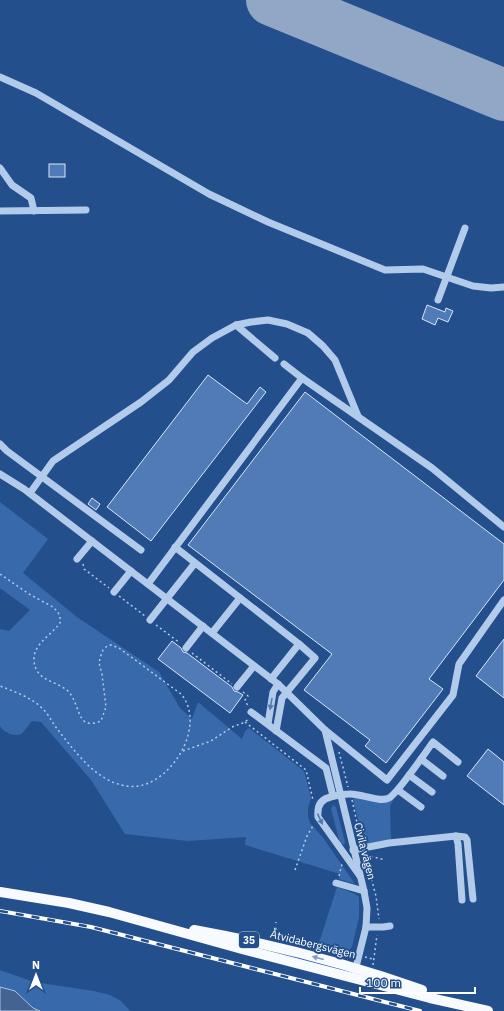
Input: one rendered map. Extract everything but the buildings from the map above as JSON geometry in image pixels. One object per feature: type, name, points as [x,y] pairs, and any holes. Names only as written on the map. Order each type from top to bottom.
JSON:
[{"type":"main road","name":"Åtvidabergsvägen","points":[[0,892],[69,903],[141,920],[239,938],[356,967],[476,1008]]},
{"type":"main road","name":"Åtvidabergsvägen","points":[[141,920],[201,938],[430,998],[488,1011]]},
{"type":"street","points":[[0,77],[36,93],[209,194],[268,222],[386,270],[423,269],[473,286],[491,288],[504,287]]},
{"type":"street","points":[[0,168],[12,185],[31,198],[34,211]]},
{"type":"street","points":[[0,212],[86,210]]},
{"type":"street","points":[[438,300],[465,228]]},
{"type":"street","points":[[30,493],[53,461],[141,402],[169,380],[193,352],[212,338],[236,325],[268,320],[287,324],[308,333],[323,346],[335,360],[358,416]]},
{"type":"street","points":[[236,325],[275,358]]},
{"type":"street","points":[[284,364],[432,468],[504,526]]},
{"type":"street","points":[[148,584],[302,378]]},
{"type":"street","points":[[0,444],[7,451],[141,550]]},
{"type":"street","points":[[0,474],[30,493],[278,684],[325,730],[387,780],[453,695],[459,664],[504,600]]},
{"type":"street","points":[[79,557],[92,541]]},
{"type":"street","points":[[175,547],[315,658],[282,698],[276,731]]},
{"type":"street","points":[[150,620],[195,563]]},
{"type":"street","points":[[114,592],[131,571]]},
{"type":"street","points":[[212,633],[240,598]]},
{"type":"street","points":[[186,648],[203,626]]},
{"type":"street","points":[[271,679],[299,644]]},
{"type":"street","points":[[237,687],[254,666]]},
{"type":"street","points":[[268,724],[273,692],[278,684]]},
{"type":"street","points":[[253,714],[326,768],[333,796]]},
{"type":"street","name":"Civila vägen","points":[[325,730],[367,908],[366,927],[354,978]]},
{"type":"street","points":[[360,876],[345,857],[318,817],[317,811],[319,804],[325,798],[350,794],[384,799],[389,798],[398,790],[433,742],[458,762]]},
{"type":"street","points":[[421,759],[443,776]]},
{"type":"street","points":[[409,775],[432,792]]},
{"type":"street","points":[[398,790],[421,808]]},
{"type":"street","points":[[353,850],[389,843],[456,836],[465,837],[467,840],[473,898]]},
{"type":"street","points":[[456,836],[458,844],[462,900]]},
{"type":"street","points":[[336,883],[364,891]]},
{"type":"street","points":[[366,927],[390,926]]},
{"type":"path","points":[[79,557],[84,569],[248,696],[245,700],[253,714],[245,722],[232,727],[211,741],[183,751]]},
{"type":"path","points":[[0,574],[29,594],[53,607],[58,612],[61,621],[58,627],[38,647],[34,654],[34,664],[36,671],[42,677],[68,691],[74,699],[84,721],[90,723],[101,721],[106,712],[102,674],[99,663],[103,650],[107,646],[111,645],[118,648],[182,694],[186,699],[190,713],[191,726],[183,751],[173,765],[159,777],[142,785],[132,787],[118,784],[105,778],[74,750],[43,709],[29,698],[0,686]]},
{"type":"path","points":[[245,722],[306,770],[313,800]]},
{"type":"path","points":[[295,870],[307,836],[314,824]]},
{"type":"path","points":[[364,854],[385,860]]},
{"type":"path","points":[[336,883],[345,857]]},
{"type":"path","points":[[274,938],[276,922]]},
{"type":"shaded area","points":[[0,502],[48,539],[23,573],[77,617],[159,672],[180,708],[192,719],[198,702],[242,739],[245,731],[249,728],[304,771],[311,798],[308,808],[310,823],[324,839],[355,884],[339,879],[340,874],[245,845],[246,837],[188,841],[125,834],[91,780],[41,722],[32,721],[21,734],[18,735],[9,733],[1,728],[0,629],[9,631],[30,610],[0,588]]},
{"type":"shaded area","points":[[357,797],[390,801],[394,799],[390,806],[391,840],[365,844],[353,801],[354,798]]},
{"type":"shaded area","points":[[333,805],[336,807],[345,842],[344,845],[340,843],[331,809]]},
{"type":"shaded area","points":[[337,887],[359,897],[359,917],[352,947],[346,954],[342,955],[328,954],[317,949]]},
{"type":"shaded area","points":[[0,970],[34,982],[94,991],[110,995],[121,1001],[130,1011],[40,1011],[33,1008],[15,991],[0,987]]},
{"type":"shaded area","points":[[0,987],[15,991],[33,1008],[40,1011],[0,1011]]},
{"type":"taxiway","points":[[284,5],[286,0]]},
{"type":"runway","points":[[272,0],[504,95]]},
{"type":"railway","points":[[0,911],[91,927],[420,1011]]}]
